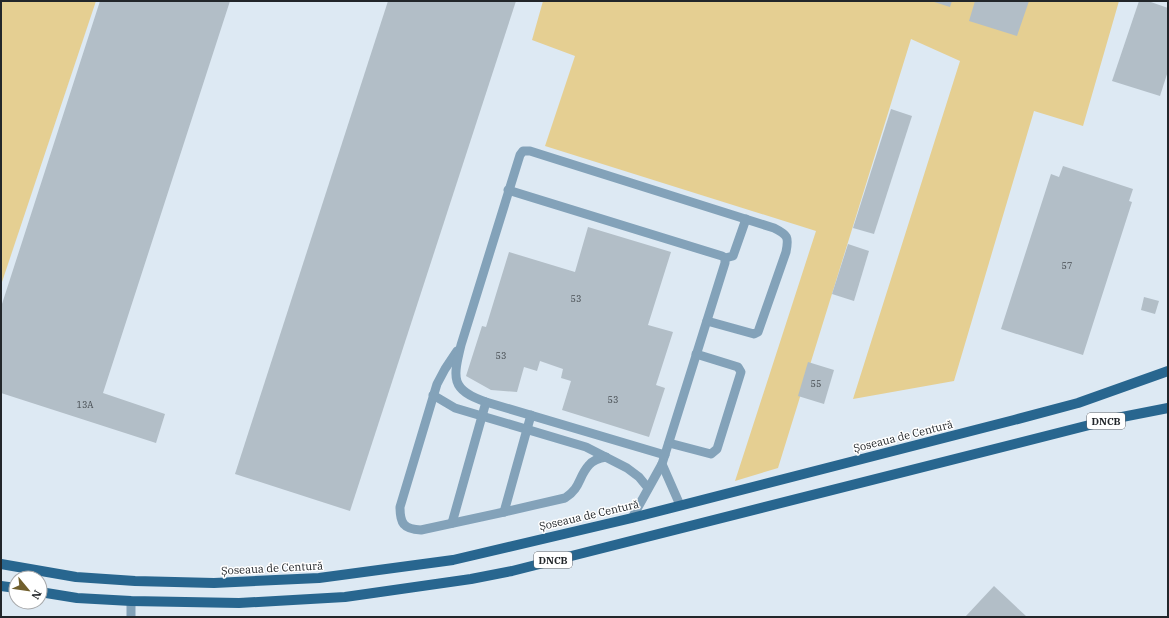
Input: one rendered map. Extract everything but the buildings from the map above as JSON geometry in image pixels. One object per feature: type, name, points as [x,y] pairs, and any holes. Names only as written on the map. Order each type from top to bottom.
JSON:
[{"type":"main road","name":"Șoseaua de Centură","points":[[1,564],[76,577],[135,581],[214,583],[319,578],[453,560],[632,518],[1078,403],[1168,371]]},
{"type":"main road","name":"DNCB","points":[[48,593],[77,598],[131,602],[239,603],[345,598],[471,579],[520,569],[1118,418],[1168,408]]},
{"type":"lane","points":[[665,455],[467,395],[455,377],[461,345],[520,155],[523,152],[530,151],[774,228],[785,233],[788,240],[786,252],[758,332],[754,334],[707,321]]},
{"type":"lane","points":[[508,190],[725,258],[733,256],[736,251],[746,219]]},
{"type":"lane","points":[[632,518],[662,464],[707,321],[725,258]]},
{"type":"lane","points":[[461,345],[445,369],[433,395],[400,507],[400,518],[404,524],[411,529],[421,530],[565,498],[573,493],[589,465],[597,459],[606,457]]},
{"type":"lane","points":[[669,443],[711,454],[717,449],[741,372],[738,367],[696,354]]},
{"type":"lane","points":[[433,395],[455,408],[586,447],[628,468],[639,477],[648,488]]},
{"type":"lane","points":[[452,523],[486,402]]},
{"type":"lane","points":[[504,512],[531,415]]},
{"type":"lane","points":[[662,464],[680,505]]},
{"type":"lane","points":[[131,602],[131,617]]},
{"type":"shaded area","points":[[1,1],[96,1],[1,285]]},
{"type":"shaded area","points":[[543,1],[1119,1],[1083,126],[1034,111],[954,381],[853,399],[960,61],[911,39],[778,468],[735,481],[816,231],[545,146],[575,56],[532,40]]}]
